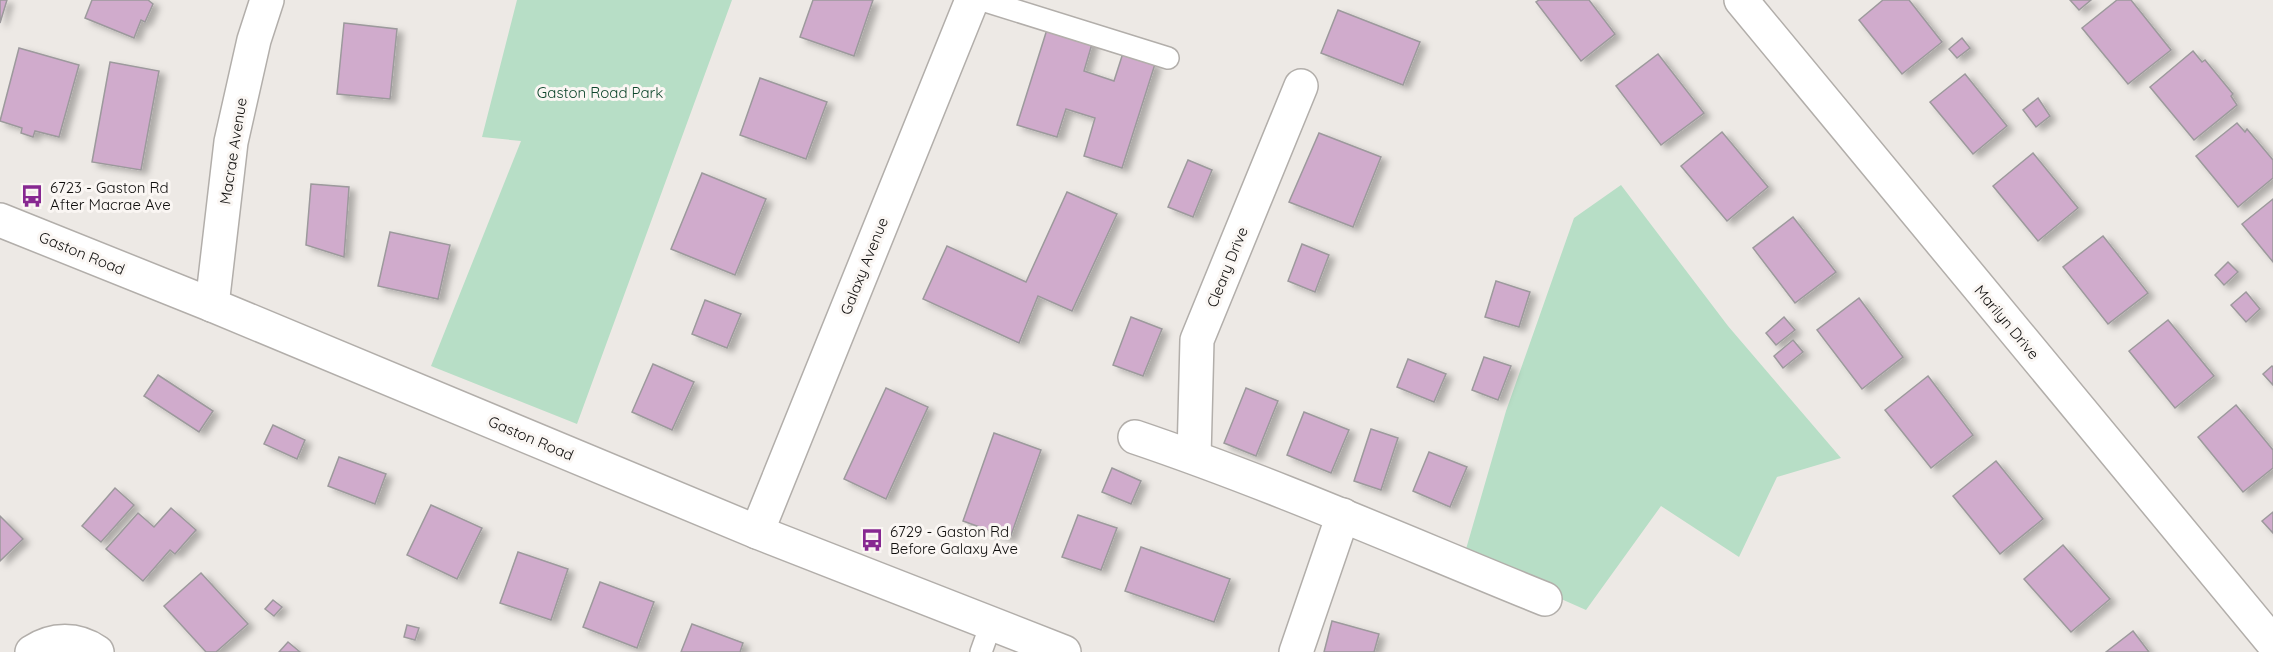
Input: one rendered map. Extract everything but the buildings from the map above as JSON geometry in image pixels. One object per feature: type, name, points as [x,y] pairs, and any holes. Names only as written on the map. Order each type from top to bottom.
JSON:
[{"type":"street","name":"Macrae Avenue","points":[[212,305],[231,142],[254,40],[267,0]]},
{"type":"street","name":"Galaxy Avenue","points":[[757,532],[972,0]]},
{"type":"street","name":"Marilyn Drive","points":[[1741,0],[2273,643]]},
{"type":"street","name":"Cleary Drive","points":[[1194,457],[1197,340],[1301,86]]},
{"type":"street","name":"Gaston Road","points":[[0,220],[212,305],[757,532],[986,638],[1064,652]]},
{"type":"street","points":[[1135,437],[1194,457],[1343,515],[1545,598]]},
{"type":"street","points":[[1296,652],[1343,515]]},
{"type":"street","points":[[32,652],[55,642],[65,641],[76,642],[97,652]]},
{"type":"lane","points":[[982,0],[1168,58]]},
{"type":"green space","name":"Gaston Road Park","points":[[517,0],[732,0],[577,424],[431,366],[521,141],[482,137]]},
{"type":"green space","points":[[1621,185],[1728,326],[1841,458],[1777,477],[1739,557],[1661,506],[1586,610],[1464,556],[1506,411],[1574,218]]},
{"type":"place","name":"6723 - Gaston Rd After Macrae Ave","points":[[32,196]]},
{"type":"place","name":"6729 - Gaston Rd Before Galaxy Ave","points":[[872,540]]}]
